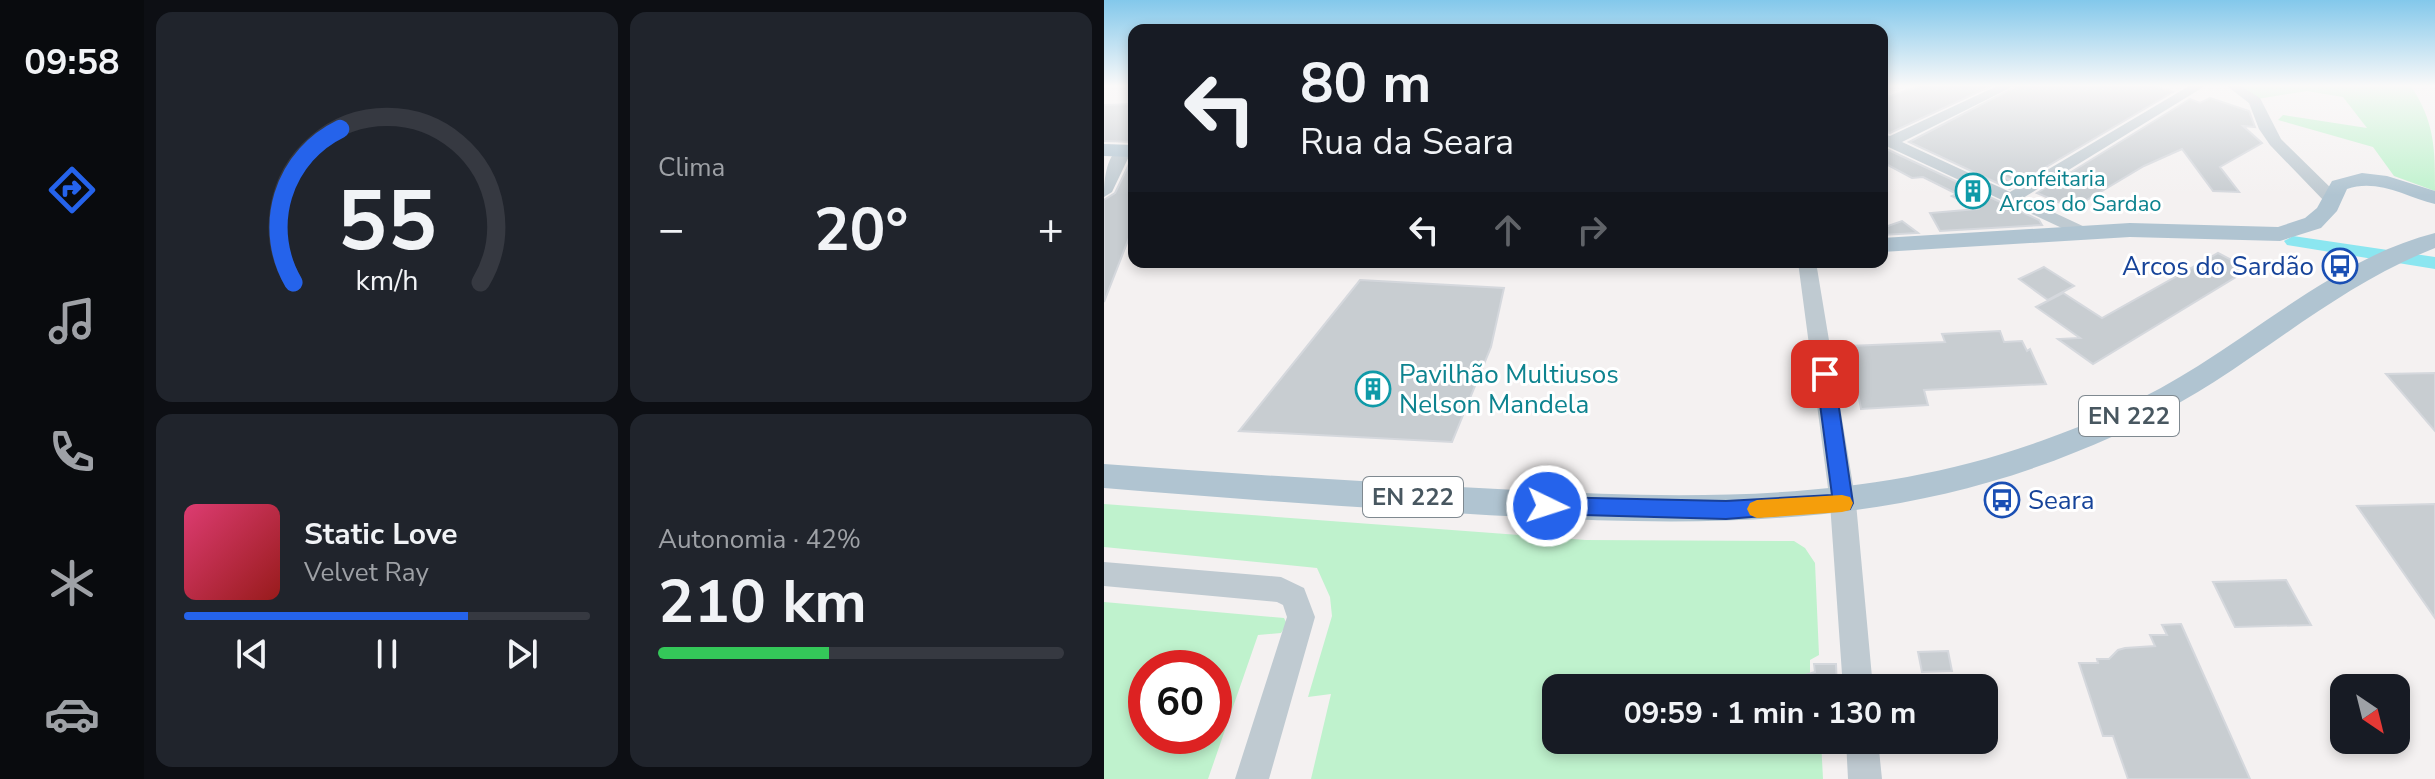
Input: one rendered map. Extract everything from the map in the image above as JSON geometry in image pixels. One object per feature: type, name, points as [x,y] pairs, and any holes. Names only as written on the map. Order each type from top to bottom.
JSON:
[{"type":"main road","points":[[1104,150],[1128,151]]},
{"type":"main road","points":[[2373,179],[2419,200],[2435,211]]},
{"type":"main road","points":[[1888,245],[2081,232],[2280,234],[2313,223],[2326,211],[2339,185],[2347,181],[2373,179],[2435,198]]},
{"type":"main road","name":"EN 222","points":[[1104,476],[1606,509],[1726,510],[1843,503],[1892,496],[1977,475],[2049,451],[2137,413],[2205,375],[2337,288],[2405,252],[2435,240]]},
{"type":"street","points":[[1888,139],[1926,122]]},
{"type":"street","points":[[2011,199],[2138,122]]},
{"type":"street","points":[[2263,122],[2275,140],[2332,199]]},
{"type":"street","points":[[1888,141],[2081,232]]},
{"type":"street","points":[[1104,192],[1128,153]]},
{"type":"street","points":[[1808,268],[1843,503],[1857,674]]},
{"type":"street","points":[[1104,574],[1281,590],[1294,597],[1301,617],[1252,779]]},
{"type":"street","points":[[1863,754],[1865,779]]},
{"type":"green space","points":[[2286,122],[2331,122],[2367,128],[2363,122],[2428,122],[2435,162],[2435,191],[2394,176],[2373,147]]},
{"type":"green space","points":[[1104,504],[1586,540],[1794,541],[1805,548],[1815,563],[1819,655],[1810,660],[1810,674],[1542,674],[1542,754],[1822,754],[1823,779],[1311,779],[1331,694],[1308,697],[1332,616],[1330,597],[1317,568],[1104,547]]},
{"type":"green space","points":[[1104,602],[1284,618],[1287,624],[1281,633],[1258,635],[1232,710],[1232,650],[1128,650],[1128,754],[1217,754],[1208,779],[1104,779]]},
{"type":"building","points":[[1104,122],[1128,122],[1128,142],[1104,141]]},
{"type":"building","points":[[1888,122],[1913,122],[1890,133]]},
{"type":"building","points":[[1947,122],[2122,122],[2019,183],[2007,178],[2013,186],[2010,189],[1909,142]]},
{"type":"building","points":[[2152,122],[2253,122],[2255,127],[2243,126],[2262,143],[2220,167],[2239,192],[2213,191],[2182,149],[2144,166],[2082,203],[2077,210],[2037,193]]},
{"type":"building","points":[[1888,150],[2039,220],[2042,225],[1940,231],[1930,213],[1977,209],[1952,196],[1957,194],[1923,177],[1912,178],[1888,165]]},
{"type":"building","points":[[1128,166],[1128,240],[1104,302],[1104,200],[1115,193]]},
{"type":"building","points":[[1902,221],[1918,233],[1888,235],[1888,226]]},
{"type":"building","points":[[2218,253],[2249,269],[2093,364],[2058,339],[2080,338],[2036,307],[2063,293],[2102,318]]},
{"type":"building","points":[[2044,267],[2074,286],[2048,300],[2019,279]]},
{"type":"building","name":"Pavilhão Multiusos Nelson Mandela","points":[[1360,280],[1504,288],[1491,347],[1452,442],[1239,431]]},
{"type":"building","points":[[2000,331],[2004,342],[2022,341],[2027,351],[2030,349],[2046,384],[1924,390],[1928,405],[1861,409],[1849,346],[1945,342],[1942,334]]},
{"type":"building","points":[[2435,373],[2435,431],[2386,374]]},
{"type":"building","points":[[2435,504],[2435,618],[2357,506]]},
{"type":"building","points":[[2286,580],[2311,625],[2235,627],[2213,582]]},
{"type":"building","points":[[2181,624],[2250,779],[2128,779],[2113,736],[2103,736],[2079,663],[2098,663],[2097,659],[2109,659],[2125,648],[2155,646],[2150,635],[2167,635],[2162,625]]},
{"type":"building","points":[[1948,651],[1952,671],[1922,672],[1918,652]]},
{"type":"building","points":[[1814,664],[1836,664],[1836,674],[1808,674],[1815,672]]},
{"type":"waterway","points":[[2293,241],[2435,263]]},
{"type":"slow traffic","points":[[1757,509],[1842,503]]},
{"type":"place","name":"Confeitaria Arcos do Sardao","points":[[1973,191]]},
{"type":"place","name":"Arcos do Sardão","points":[[2340,266]]},
{"type":"place","name":"Pavilhão Multiusos Nelson Mandela","points":[[1373,389]]},
{"type":"place","name":"Seara","points":[[2002,500]]},
{"type":"route","points":[[1547,506],[1726,510],[1843,503],[1825,374]]}]
